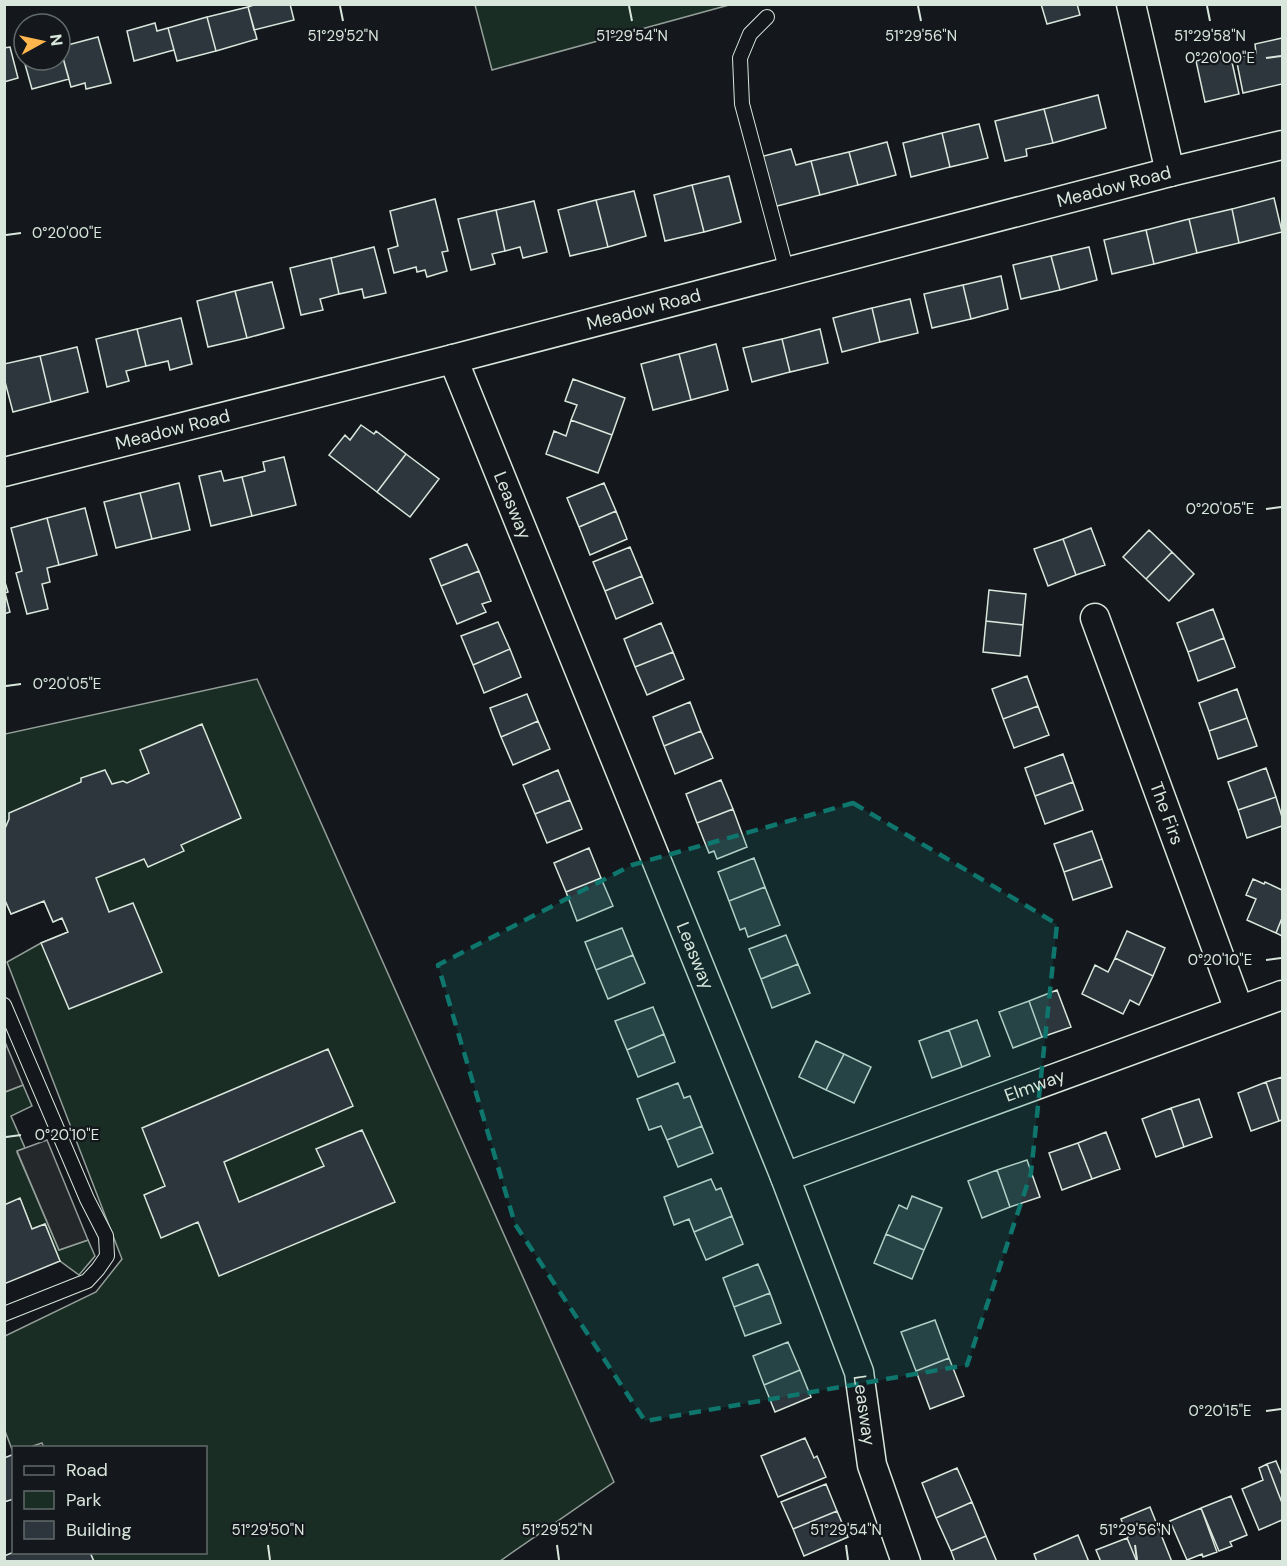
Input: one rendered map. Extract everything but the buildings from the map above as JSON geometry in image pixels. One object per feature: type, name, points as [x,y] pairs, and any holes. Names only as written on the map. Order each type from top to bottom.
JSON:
[{"type":"street","points":[[1131,4],[1170,172]]},
{"type":"street","name":"Meadow Road","points":[[4,472],[453,359],[1170,172],[1282,145]]},
{"type":"street","name":"Leasway","points":[[453,359],[785,1177],[859,1372],[872,1465],[906,1562]]},
{"type":"street","name":"The Firs","points":[[1095,618],[1239,1010]]},
{"type":"street","name":"Elmway","points":[[785,1177],[1282,995]]},
{"type":"lane","points":[[767,17],[750,34],[740,58],[742,104],[787,272]]},
{"type":"lane","points":[[4,1005],[87,1199],[106,1236],[107,1256],[87,1281],[4,1314]]},
{"type":"highlighted area","points":[[853,803],[1057,924],[1031,1173],[967,1365],[645,1421],[515,1224],[438,965],[632,865]]},
{"type":"green space","points":[[475,4],[729,5],[492,70]]},
{"type":"green space","points":[[257,679],[614,1482],[500,1561],[94,1561],[90,1554],[207,1554],[207,1446],[43,1446],[42,1443],[33,1446],[12,1446],[12,1449],[5,1431],[5,1336],[96,1292],[122,1259],[7,962],[41,943],[68,932],[62,918],[53,922],[44,901],[11,914],[5,898],[5,734]]},
{"type":"green space","points":[[23,1085],[32,1106],[11,1116],[25,1148],[17,1152],[59,1250],[88,1240],[95,1256],[79,1275],[60,1261],[45,1224],[32,1229],[20,1199],[5,1205],[5,1092]]},
{"type":"shaded area","points":[[5,1042],[23,1085],[4,1092]]},
{"type":"shaded area","points":[[47,1140],[88,1240],[59,1250],[17,1151]]}]
